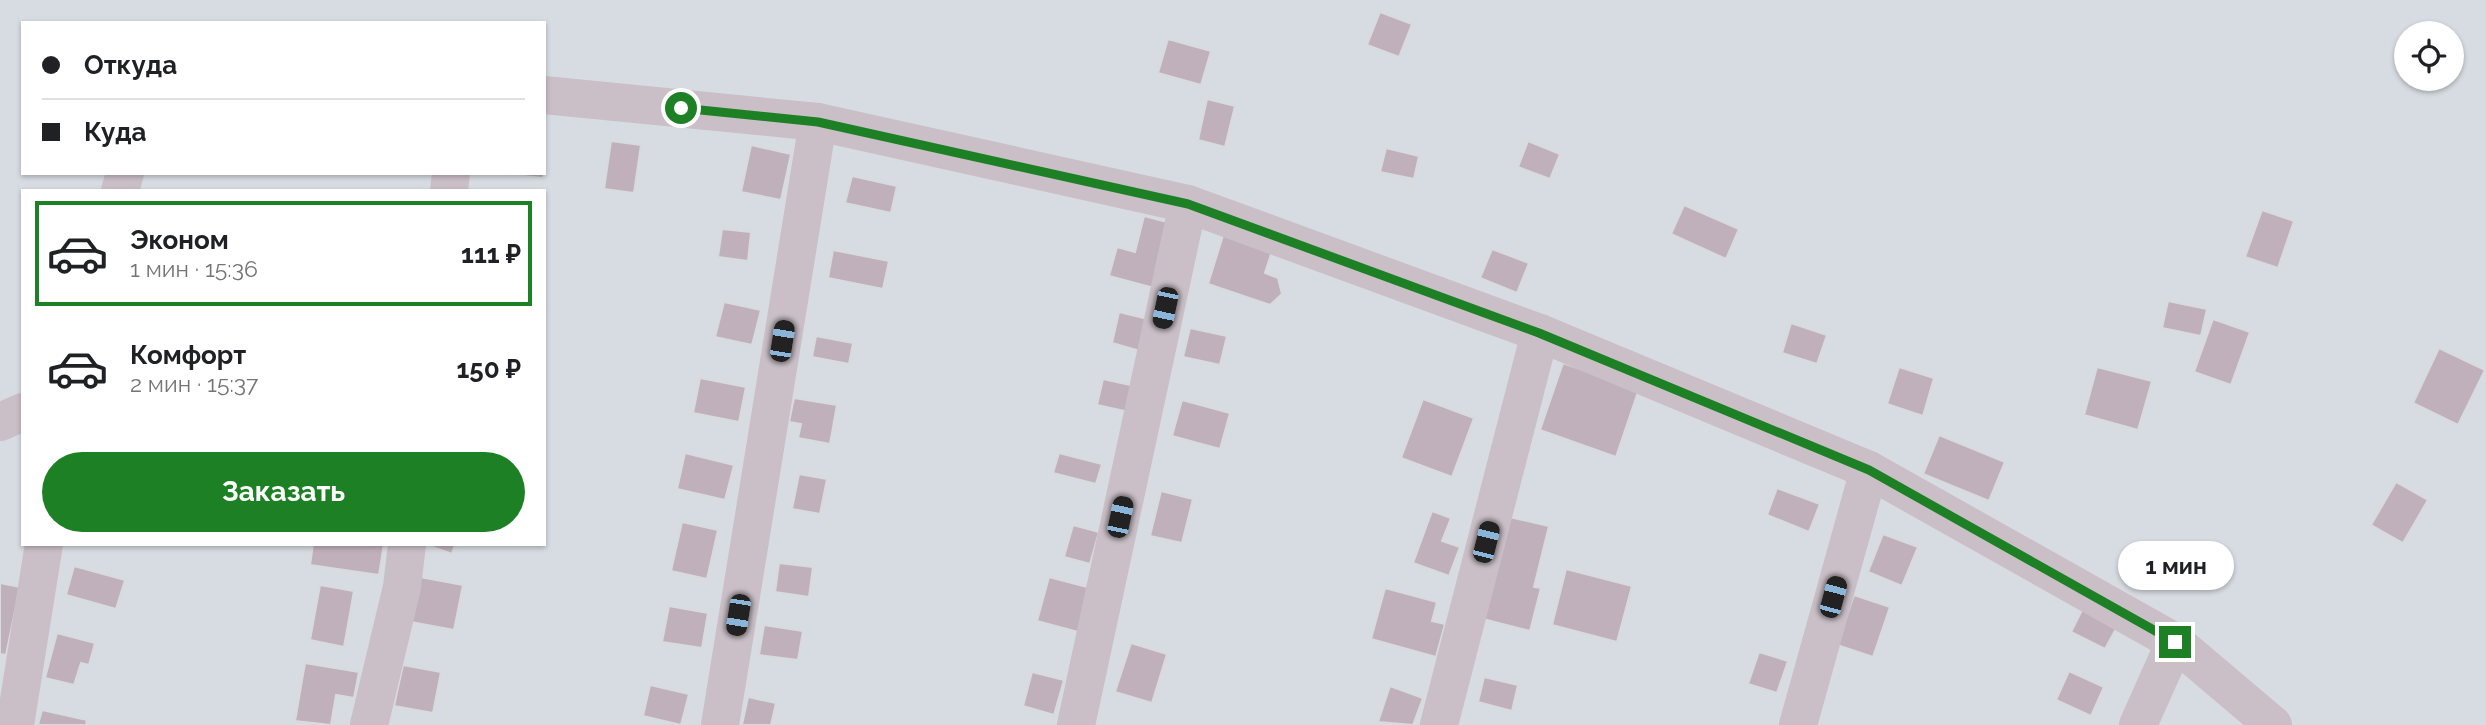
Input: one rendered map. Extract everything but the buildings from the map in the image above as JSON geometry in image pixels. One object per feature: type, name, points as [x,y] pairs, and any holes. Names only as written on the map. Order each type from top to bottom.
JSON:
[{"type":"lane","points":[[546,95],[818,122],[1188,204],[1539,333],[1869,470],[2175,642],[2273,725]]},
{"type":"lane","points":[[720,725],[818,122]]},
{"type":"lane","points":[[1076,725],[1188,204]]},
{"type":"lane","points":[[1439,725],[1539,333]]},
{"type":"lane","points":[[0,422],[21,413]]},
{"type":"lane","points":[[1798,725],[1869,470]]},
{"type":"lane","points":[[15,725],[44,546]]},
{"type":"lane","points":[[369,725],[402,587],[407,546]]},
{"type":"lane","points":[[2138,725],[2175,642]]},
{"type":"shaded area","points":[[0,0],[2486,0],[2486,725],[0,725]]},
{"type":"route","points":[[681,108],[818,122],[1188,204],[1539,333],[1869,470],[2175,642]]}]
